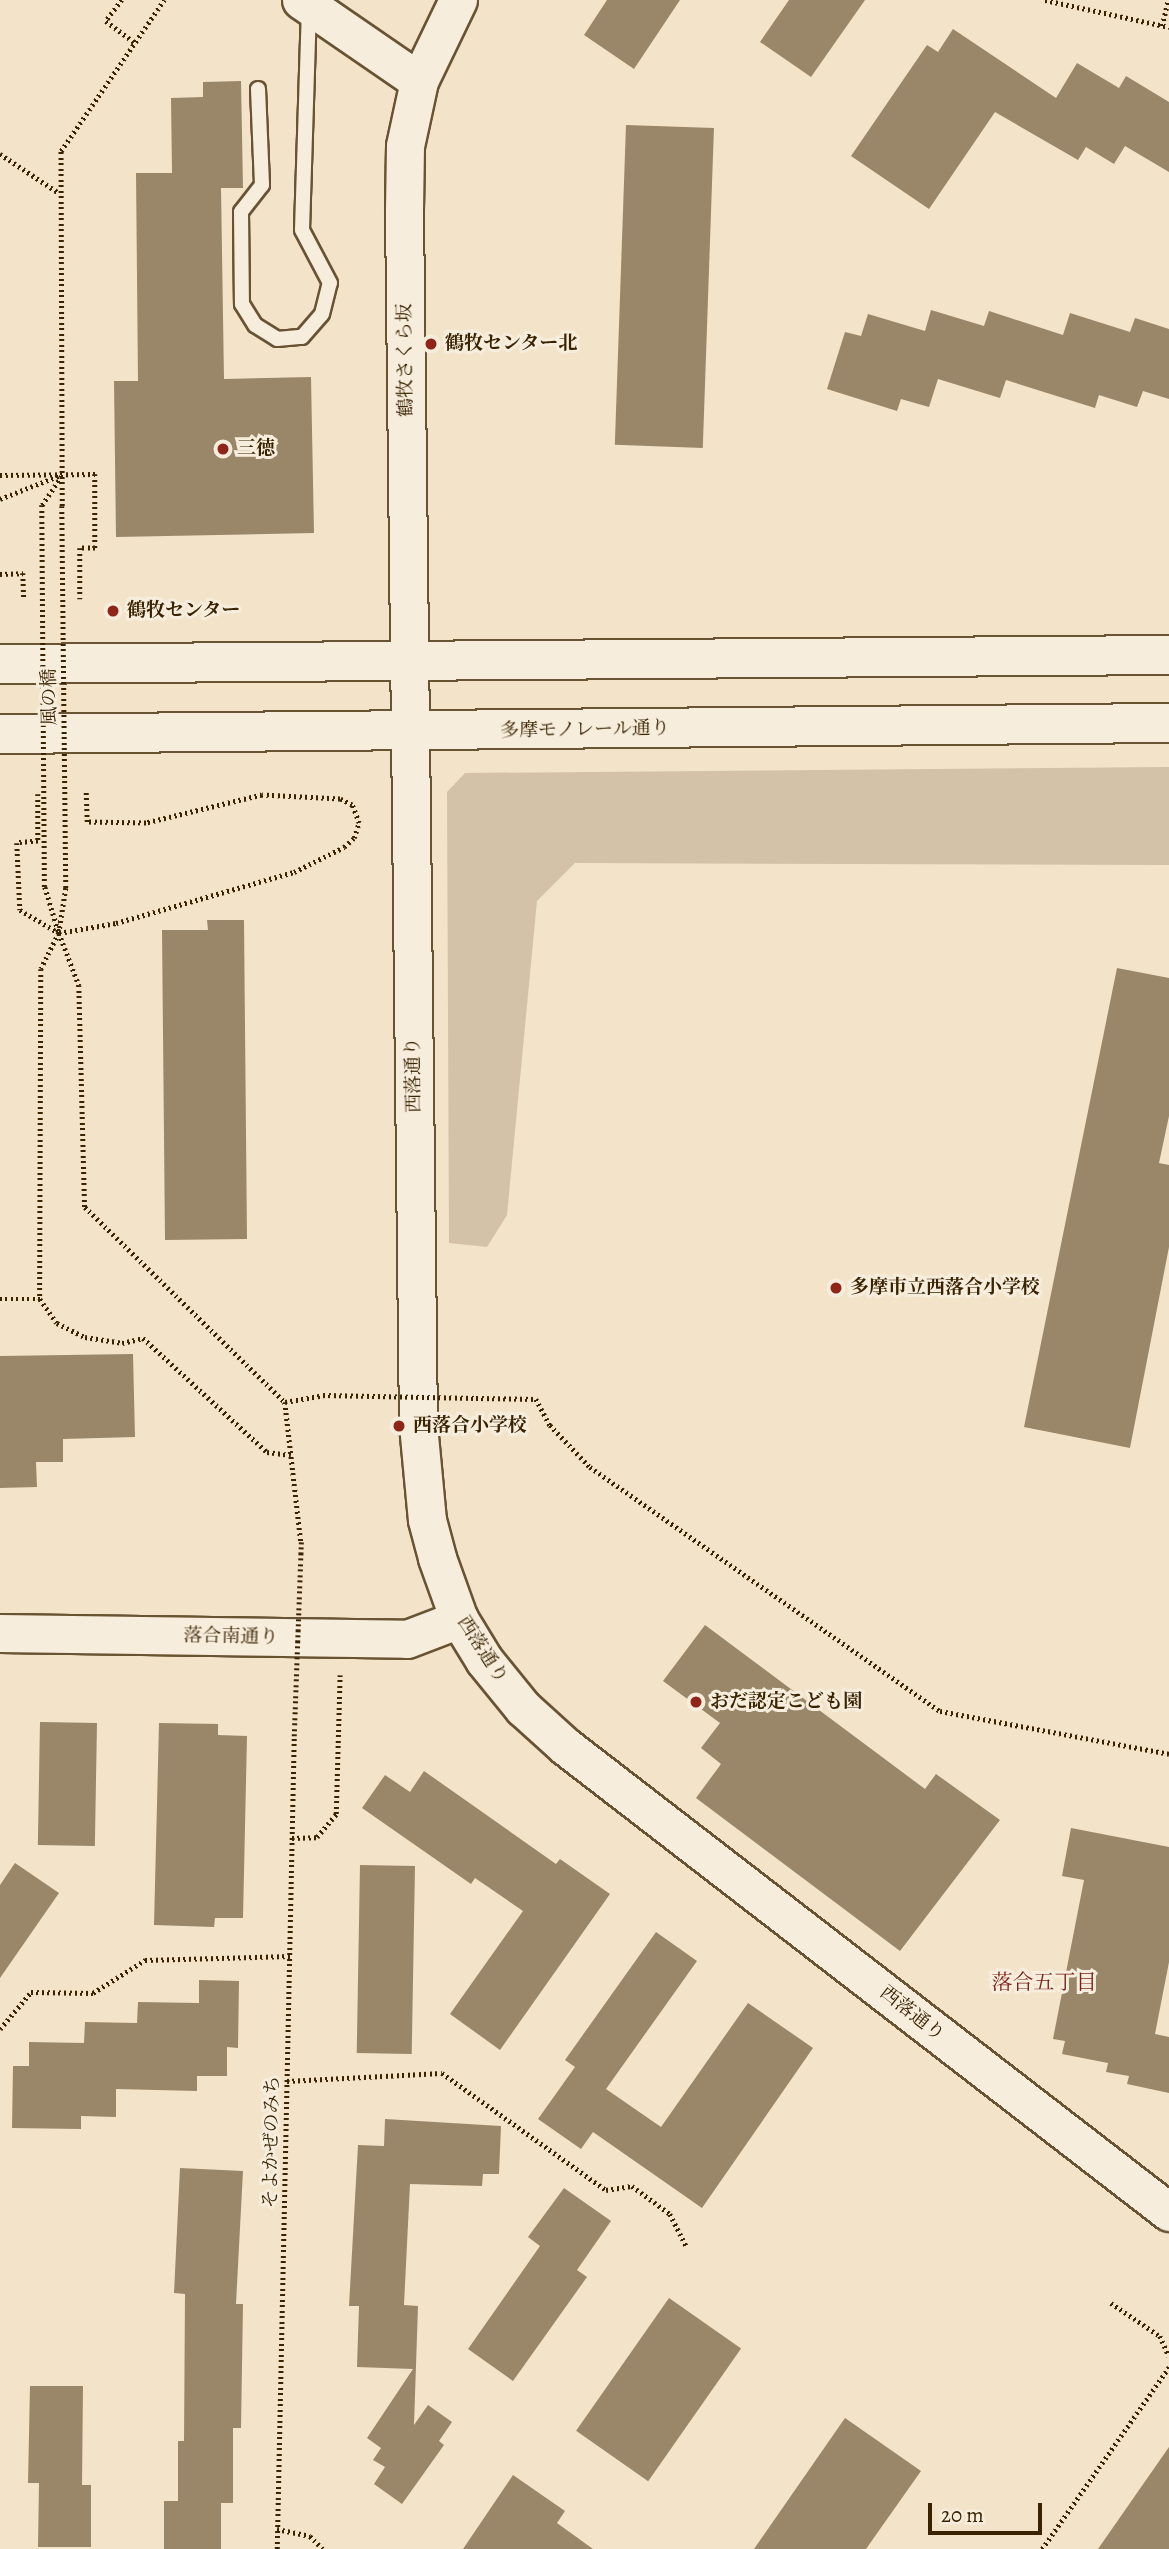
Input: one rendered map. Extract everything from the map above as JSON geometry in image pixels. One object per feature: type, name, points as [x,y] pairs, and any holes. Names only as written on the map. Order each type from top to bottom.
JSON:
[{"type":"main road","points":[[0,664],[410,664],[1169,655]]},
{"type":"main road","name":"多摩モノレール通り","points":[[0,734],[1169,723]]},
{"type":"street","name":"鶴牧さくら坂","points":[[411,730],[405,172],[419,80],[458,0]]},
{"type":"street","points":[[305,3],[419,80]]},
{"type":"street","name":"西落通り","points":[[411,730],[418,1436],[427,1520],[459,1619],[523,1708],[565,1746],[1169,2212]]},
{"type":"street","name":"落合南通り","points":[[0,1633],[407,1639],[459,1619]]},
{"type":"lane","points":[[258,89],[262,185],[242,212],[242,304],[255,325],[277,339],[302,337],[322,314],[330,283],[302,230],[305,3]]},
{"type":"path","points":[[122,0],[106,22],[134,42]]},
{"type":"path","name":"風の橋","points":[[59,933],[66,888],[59,193],[61,150],[163,0]]},
{"type":"path","points":[[1045,0],[1169,27]]},
{"type":"path","points":[[1162,26],[1168,0]]},
{"type":"path","points":[[0,154],[59,193]]},
{"type":"path","points":[[0,499],[63,474]]},
{"type":"path","name":"風の橋","points":[[63,474],[42,505],[45,887],[79,985],[85,1207],[285,1402]]},
{"type":"path","points":[[0,475],[95,474],[95,548],[80,548],[80,599]]},
{"type":"path","points":[[0,574],[23,573],[24,600]]},
{"type":"path","points":[[38,794],[38,841],[17,843],[20,910],[59,933],[116,923],[294,872],[344,847],[354,838],[359,822],[352,805],[340,799],[262,795],[146,823],[87,821],[86,792]]},
{"type":"path","points":[[59,933],[41,969],[40,1299],[57,1323],[85,1337],[122,1343],[143,1338],[267,1452],[291,1455]]},
{"type":"path","points":[[0,1299],[40,1299]]},
{"type":"path","points":[[285,1402],[323,1395],[536,1399],[550,1425],[590,1467],[940,1711],[1169,1754]]},
{"type":"path","name":"そよかぜのみち","points":[[277,2549],[294,1736],[301,1542],[285,1402]]},
{"type":"path","points":[[292,1838],[317,1838],[336,1814],[340,1675]]},
{"type":"path","points":[[0,2029],[31,1992],[93,1993],[145,1960],[290,1956]]},
{"type":"path","points":[[287,2081],[442,2073],[606,2190],[632,2186],[670,2214],[687,2247]]},
{"type":"path","points":[[1111,2303],[1160,2336],[1169,2356]]},
{"type":"path","points":[[1042,2549],[1169,2367]]},
{"type":"path","points":[[277,2529],[310,2536],[323,2549]]},
{"type":"shaded area","points":[[1169,767],[1169,865],[575,863],[537,901],[507,1215],[487,1247],[449,1243],[447,792],[465,773]]},
{"type":"building","points":[[607,0],[680,0],[634,69],[584,35]]},
{"type":"building","points":[[789,0],[865,0],[811,77],[760,42]]},
{"type":"building","points":[[953,29],[1056,98],[1077,63],[1119,88],[1126,76],[1169,102],[1169,172],[1125,146],[1114,164],[1086,147],[1078,160],[995,112],[929,209],[851,156],[927,45],[938,52]]},
{"type":"building","points":[[241,81],[243,188],[221,188],[224,379],[311,377],[314,533],[116,537],[114,381],[138,381],[136,173],[172,173],[171,98],[203,97],[203,82]]},
{"type":"building","points":[[626,125],[714,128],[703,448],[615,445]]},
{"type":"building","points":[[931,310],[984,326],[989,311],[1063,335],[1070,313],[1130,332],[1135,318],[1169,329],[1169,399],[1143,391],[1137,407],[1099,395],[1095,408],[1006,380],[1000,398],[938,379],[929,407],[901,399],[897,411],[827,389],[845,332],[861,336],[868,314],[925,331]]},
{"type":"building","points":[[207,920],[244,920],[247,1239],[165,1240],[162,930],[208,930]]},
{"type":"building","points":[[1117,968],[1169,978],[1169,1116],[1159,1163],[1169,1165],[1169,1247],[1130,1448],[1024,1427]]},
{"type":"building","points":[[133,1354],[135,1437],[63,1439],[63,1462],[36,1462],[37,1487],[0,1488],[0,1356]]},
{"type":"building","points":[[705,1625],[925,1789],[936,1774],[1000,1820],[900,1951],[696,1798],[721,1764],[701,1748],[720,1723],[663,1681]]},
{"type":"building","points":[[40,1722],[97,1723],[95,1846],[38,1845]]},
{"type":"building","points":[[159,1723],[218,1724],[218,1735],[247,1736],[243,1918],[215,1918],[214,1927],[154,1925]]},
{"type":"building","points":[[424,1771],[556,1864],[560,1859],[610,1894],[500,2050],[450,2014],[523,1911],[475,1878],[471,1884],[362,1808],[385,1775],[410,1792]]},
{"type":"building","points":[[1071,1828],[1169,1847],[1169,1962],[1155,2034],[1169,2037],[1169,2093],[1127,2084],[1129,2076],[1106,2072],[1108,2063],[1062,2054],[1065,2041],[1053,2039],[1084,1880],[1062,1876]]},
{"type":"building","points":[[15,1863],[59,1893],[0,1978],[0,1885]]},
{"type":"building","points":[[360,1865],[415,1866],[412,2054],[357,2053]]},
{"type":"building","points":[[656,1932],[697,1961],[606,2089],[661,2127],[748,2003],[813,2048],[702,2208],[593,2132],[581,2149],[538,2119],[575,2067],[565,2060]]},
{"type":"building","points":[[199,1980],[239,1981],[238,2048],[227,2047],[227,2076],[197,2076],[197,2091],[116,2089],[116,2117],[81,2116],[81,2129],[12,2128],[13,2066],[29,2066],[29,2042],[84,2043],[85,2022],[137,2023],[138,2002],[199,2003]]},
{"type":"building","points":[[385,2119],[501,2126],[499,2174],[483,2174],[482,2186],[410,2184],[404,2305],[418,2306],[414,2425],[428,2405],[452,2422],[439,2441],[444,2445],[402,2504],[374,2484],[385,2467],[373,2460],[381,2448],[367,2438],[413,2369],[357,2367],[359,2306],[349,2306],[358,2145],[384,2146]]},
{"type":"building","points":[[180,2168],[243,2171],[236,2304],[243,2304],[241,2428],[233,2428],[233,2503],[221,2503],[221,2549],[164,2549],[164,2501],[178,2501],[178,2441],[184,2441],[185,2294],[174,2293]]},
{"type":"building","points":[[564,2188],[611,2221],[577,2270],[587,2277],[513,2381],[468,2349],[540,2246],[528,2237]]},
{"type":"building","points":[[669,2298],[741,2348],[648,2481],[576,2431]]},
{"type":"building","points":[[30,2386],[83,2386],[82,2485],[91,2485],[91,2547],[38,2547],[39,2483],[28,2483]]},
{"type":"building","points":[[845,2418],[921,2471],[866,2549],[754,2549]]},
{"type":"building","points":[[1169,2447],[1169,2549],[1098,2549]]},
{"type":"building","points":[[513,2475],[565,2511],[557,2523],[593,2549],[463,2549]]},
{"type":"place","name":"鶴牧センター北","points":[[431,344]]},
{"type":"place","name":"三徳","points":[[223,449]]},
{"type":"place","name":"鶴牧センター","points":[[113,611]]},
{"type":"place","name":"多摩市立西落合小学校","points":[[836,1288]]},
{"type":"place","name":"西落合小学校","points":[[399,1426]]},
{"type":"place","name":"おだ認定こども園","points":[[696,1702]]},
{"type":"district","name":"落合五丁目","points":[[1044,1982]]}]
